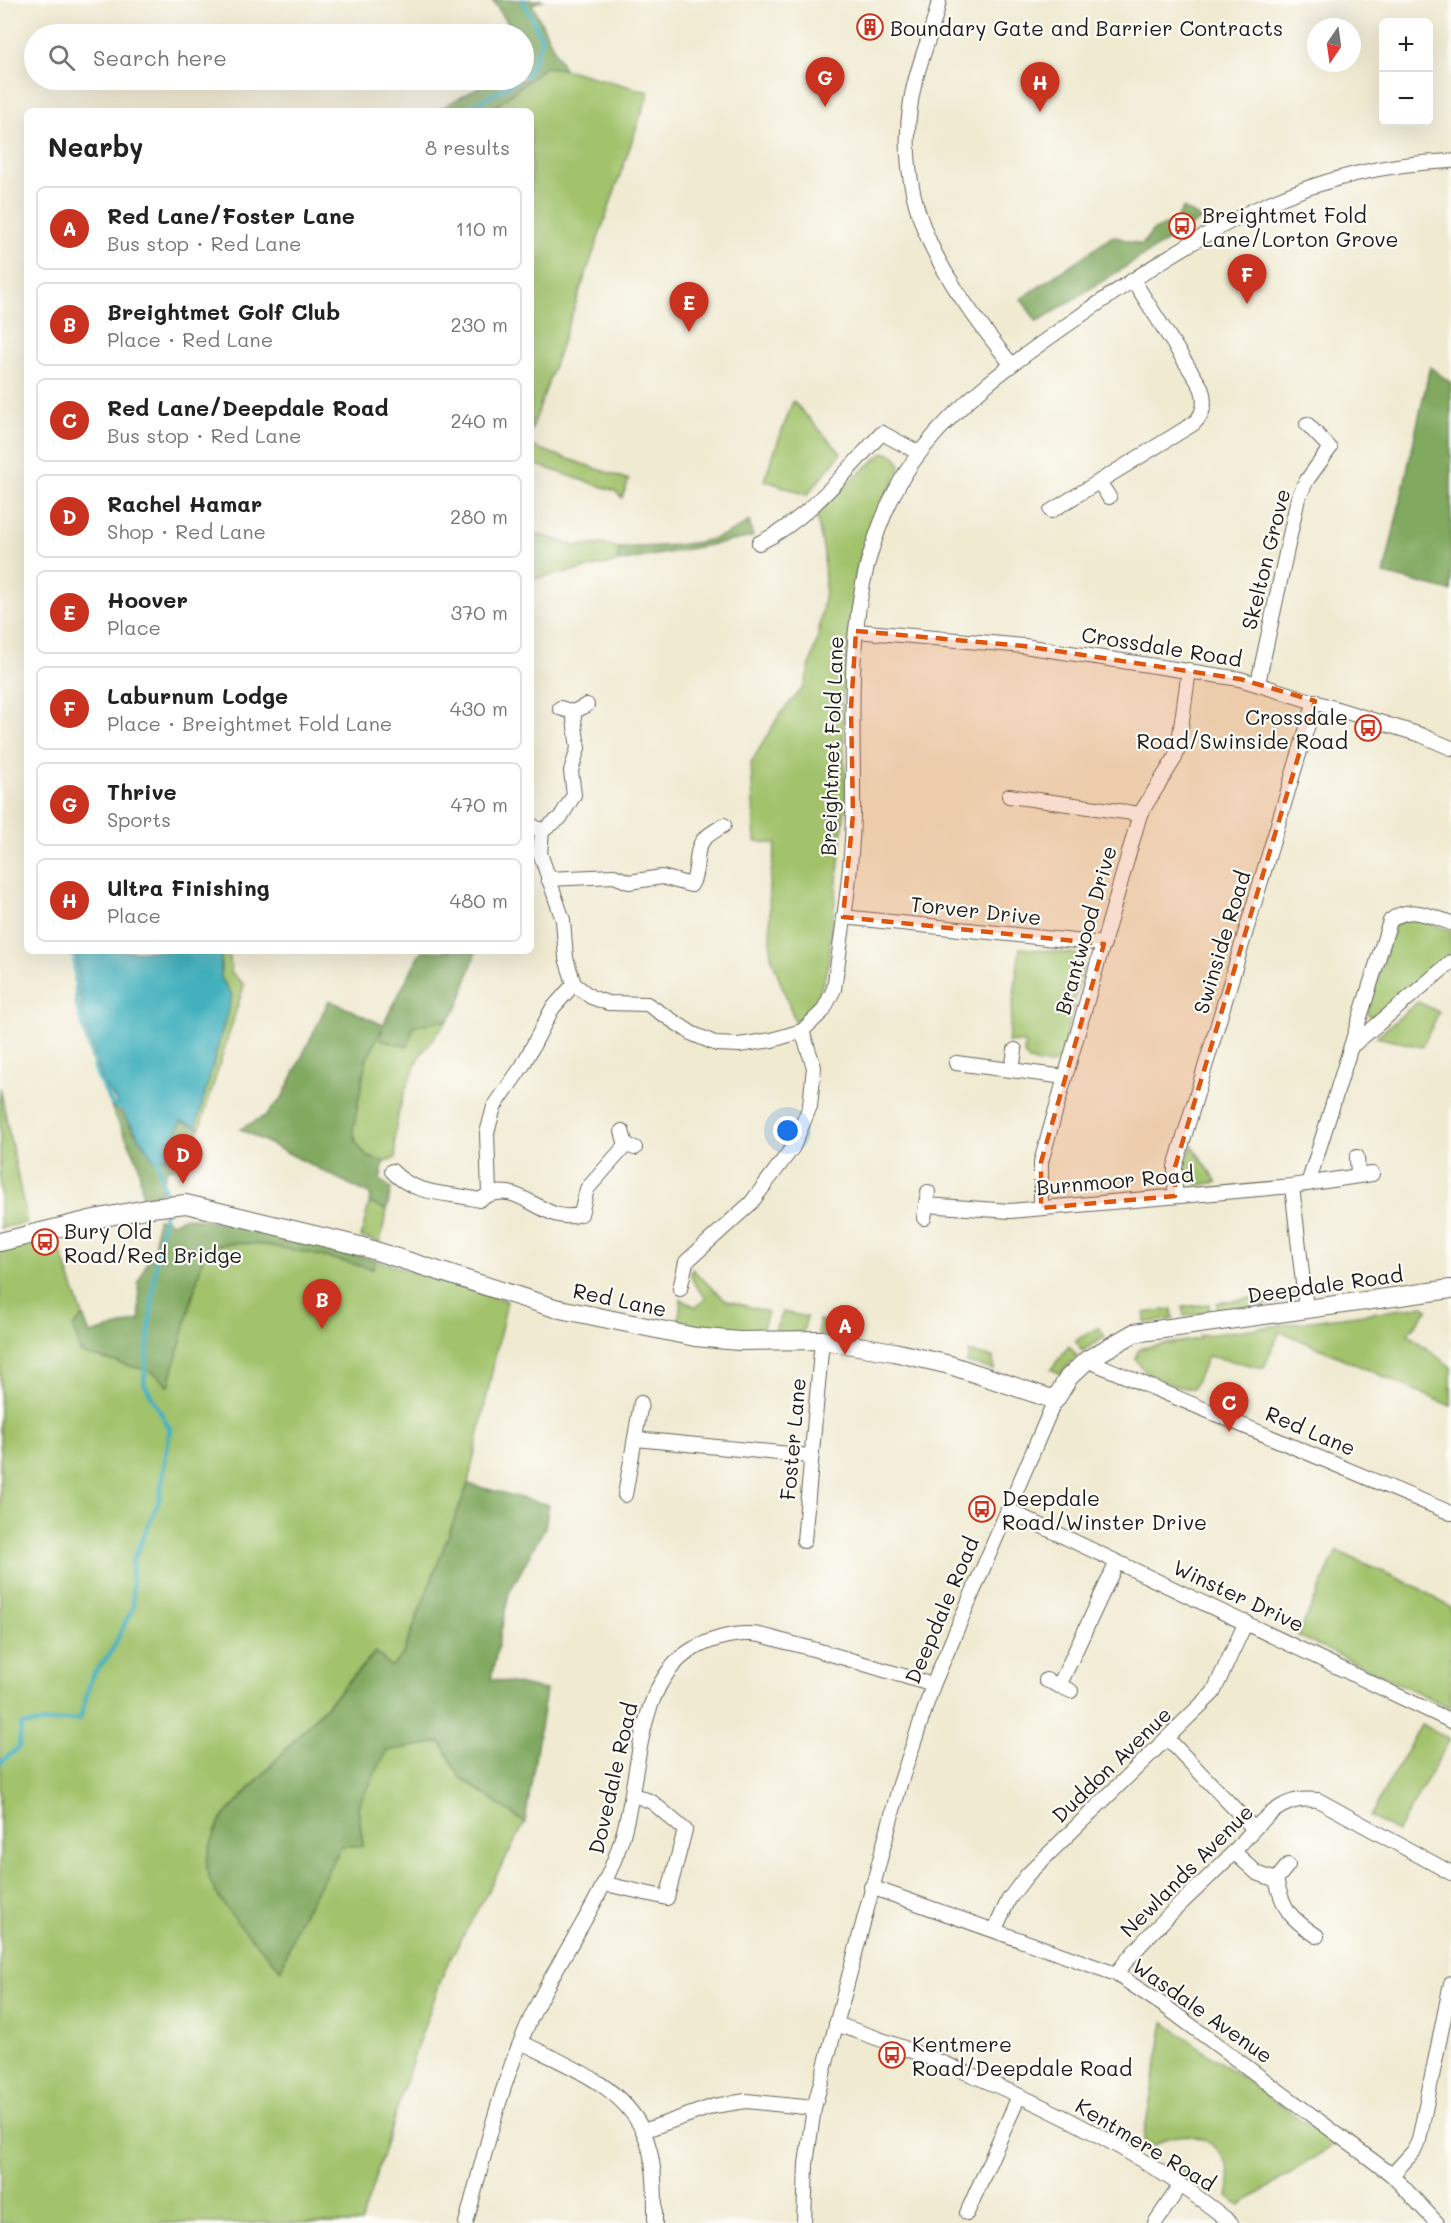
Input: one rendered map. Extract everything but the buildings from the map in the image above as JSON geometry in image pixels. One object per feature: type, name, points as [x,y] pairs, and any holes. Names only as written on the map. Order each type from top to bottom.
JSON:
[{"type":"street","points":[[939,0],[920,57],[910,102],[907,148],[912,192],[924,233],[941,269],[966,307],[1011,364]]},
{"type":"street","name":"Breightmet Fold Lane","points":[[802,1031],[823,1011],[834,989],[853,815],[850,708],[856,631],[867,565],[893,495],[919,453],[961,404],[1011,364],[1133,280],[1216,228],[1264,203],[1320,182],[1379,169],[1451,161]]},
{"type":"street","points":[[1051,512],[1193,423],[1198,419],[1204,405],[1201,387],[1133,280]]},
{"type":"street","name":"Skelton Grove","points":[[1258,683],[1296,506],[1302,488],[1330,447],[1307,424]]},
{"type":"street","points":[[759,543],[781,533],[801,516],[882,433],[919,453]]},
{"type":"street","points":[[1099,482],[1109,497]]},
{"type":"street","name":"Crossdale Road","points":[[856,631],[1024,646],[1189,670],[1258,683],[1420,735],[1451,748]]},
{"type":"street","name":"Brantwood Drive","points":[[1041,1208],[1041,1162],[1140,814],[1175,758],[1189,670]]},
{"type":"street","name":"Swinside Road","points":[[1175,1196],[1175,1167],[1315,701]]},
{"type":"street","points":[[587,705],[566,710],[578,748],[571,771],[574,795],[560,818],[536,828],[540,853],[563,920],[566,958],[574,984],[591,997],[608,1003],[647,1004],[693,1034],[717,1044],[739,1045],[772,1040],[802,1031],[814,1067],[810,1106],[793,1148],[751,1203],[686,1262],[680,1289]]},
{"type":"street","points":[[1009,796],[1140,814]]},
{"type":"street","points":[[548,879],[614,876],[629,882],[662,877],[696,890],[695,879],[701,845],[704,839],[725,822]]},
{"type":"street","points":[[1308,1184],[1390,921],[1405,911],[1451,923]]},
{"type":"street","name":"Torver Drive","points":[[843,917],[1104,944]]},
{"type":"street","points":[[1352,1046],[1451,962]]},
{"type":"street","points":[[489,1193],[487,1133],[494,1107],[523,1065],[552,1009],[574,984]]},
{"type":"street","points":[[1012,1070],[1015,1050]]},
{"type":"street","points":[[956,1063],[1065,1077]]},
{"type":"street","points":[[392,1171],[402,1182],[427,1192],[453,1193],[479,1200],[489,1193],[512,1193],[548,1210],[555,1217],[574,1216],[581,1214],[586,1189],[630,1147],[622,1131]]},
{"type":"street","points":[[1357,1157],[1358,1176]]},
{"type":"street","name":"Burnmoor Road","points":[[926,1205],[993,1211],[1041,1208],[1292,1186],[1372,1174]]},
{"type":"street","points":[[1292,1186],[1306,1309]]},
{"type":"street","name":"Red Lane","points":[[0,1242],[151,1208],[182,1204],[271,1223],[360,1246],[555,1308],[649,1329],[739,1341],[822,1340],[950,1365],[1055,1400]]},
{"type":"street","name":"Deepdale Road","points":[[804,2223],[806,2164],[814,2109],[900,1784],[933,1685],[1055,1400],[1069,1377],[1087,1360],[1134,1333],[1451,1289]]},
{"type":"street","name":"Foster Lane","points":[[804,1541],[822,1340]]},
{"type":"street","name":"Red Lane","points":[[1087,1360],[1451,1513]]},
{"type":"street","points":[[625,1495],[641,1403]]},
{"type":"street","points":[[636,1439],[810,1456]]},
{"type":"street","name":"Winster Drive","points":[[1008,1510],[1451,1721]]},
{"type":"street","points":[[1059,1686],[1117,1562]]},
{"type":"street","name":"Duddon Avenue","points":[[995,1929],[1009,1899],[1027,1875],[1213,1693],[1246,1622]]},
{"type":"street","name":"Dovedale Road","points":[[466,2223],[502,2094],[521,2042],[556,1970],[606,1884],[633,1796],[648,1708],[659,1683],[673,1665],[693,1649],[720,1638],[750,1634],[803,1646],[933,1685]]},
{"type":"street","points":[[1167,1738],[1254,1829]]},
{"type":"street","points":[[606,1884],[667,1898],[685,1830],[652,1802],[633,1796]]},
{"type":"street","name":"Newlands Avenue","points":[[1116,1974],[1134,1951],[1234,1852],[1254,1829],[1280,1807],[1297,1798],[1318,1800],[1451,1873]]},
{"type":"street","points":[[1234,1852],[1257,1873],[1276,1880]]},
{"type":"street","points":[[1276,1880],[1288,1865]]},
{"type":"street","points":[[1276,1880],[1282,1904],[1289,1916],[1319,1937]]},
{"type":"street","name":"Wasdale Avenue","points":[[871,1887],[995,1929],[1116,1974],[1166,2007],[1392,2175],[1437,2223]]},
{"type":"street","points":[[1392,2175],[1414,2151],[1419,2140],[1451,1983]]},
{"type":"street","name":"Kentmere Road","points":[[836,2024],[922,2054],[1019,2096],[1084,2129],[1180,2186],[1231,2223]]},
{"type":"street","points":[[521,2042],[585,2074],[608,2089],[644,2131],[654,2184],[654,2223]]},
{"type":"street","points":[[967,2214],[1019,2096]]},
{"type":"street","points":[[644,2131],[714,2106],[746,2101],[814,2109]]},
{"type":"street","points":[[1155,2223],[1180,2186]]},
{"type":"highlighted area","points":[[856,631],[1024,646],[1240,679],[1315,701],[1175,1167],[1175,1196],[1041,1208],[1041,1162],[1104,944],[843,917],[853,815],[851,708]]},
{"type":"green space","points":[[492,0],[544,0],[532,4],[564,69],[545,67],[534,76],[534,24],[509,24]]},
{"type":"green space","points":[[545,67],[564,69],[649,92],[534,423],[534,108],[494,108],[516,90],[534,90],[534,76]]},
{"type":"green space","points":[[474,90],[516,90],[494,108],[441,108]]},
{"type":"green space","points":[[1183,208],[1202,219],[1037,322],[1021,299],[1113,236],[1142,245],[1152,231],[1176,220]]},
{"type":"green space","points":[[1430,367],[1451,383],[1451,591],[1384,574]]},
{"type":"green space","points":[[793,401],[841,453],[807,495],[764,480]]},
{"type":"green space","points":[[534,447],[629,480],[622,498],[615,491],[534,464]]},
{"type":"green space","points":[[883,453],[896,457],[900,469],[867,535],[857,569],[842,702],[846,797],[828,965],[816,1005],[795,1021],[771,956],[769,886],[776,844],[755,841],[751,763],[780,714],[804,687],[818,636],[825,591],[824,553],[817,518],[819,507]]},
{"type":"green space","points":[[749,521],[753,537],[618,562],[619,548],[670,546],[703,541],[719,537]]},
{"type":"green space","points":[[534,533],[576,546],[604,544],[619,548],[618,562],[534,578]]},
{"type":"green space","points":[[1410,918],[1451,930],[1451,952],[1377,1016],[1371,1017],[1367,1012],[1395,924]]},
{"type":"green space","points":[[1020,948],[1077,954],[1084,964],[1060,1059],[1050,1065],[1029,1061],[1024,1054],[1025,1043],[1008,1042]]},
{"type":"green space","points":[[226,954],[230,957],[231,972],[244,985],[200,1128],[196,1126],[232,995],[221,978],[221,955]]},
{"type":"green space","points":[[419,954],[475,954],[459,1005],[448,1020],[414,1026],[408,1046],[381,1040],[382,1028],[366,1061],[353,1129],[356,1142],[366,1156],[384,1162],[380,1180],[391,1188],[387,1210],[369,1203],[371,1195],[240,1129],[265,1116],[282,1098],[329,1000],[383,1025]]},
{"type":"green space","points":[[1418,1002],[1439,1012],[1422,1047],[1376,1037]]},
{"type":"green space","points":[[448,1020],[420,1056],[408,1084],[397,1121],[396,1158],[384,1162],[366,1156],[356,1142],[353,1129],[366,1061],[383,1026],[414,1026]]},
{"type":"green space","points":[[0,1087],[27,1223],[0,1228]]},
{"type":"green space","points":[[111,1107],[118,1109],[154,1160],[166,1158],[181,1121],[200,1128],[191,1166],[167,1169],[161,1192],[143,1199],[138,1162]]},
{"type":"green space","points":[[1192,1145],[1217,1182],[1200,1185],[1188,1180],[1184,1170]]},
{"type":"green space","points":[[369,1203],[387,1210],[380,1243],[361,1237]]},
{"type":"green space","points":[[186,1217],[263,1231],[375,1260],[373,1269],[262,1245],[239,1243],[220,1245],[205,1250],[169,1386],[153,1372],[81,1353],[73,1328],[83,1316],[90,1334],[140,1320],[138,1283],[155,1244],[157,1219],[165,1218],[171,1223]]},
{"type":"green space","points":[[57,1240],[83,1316],[73,1327],[81,1353],[153,1372],[169,1386],[205,1250],[220,1245],[239,1243],[262,1245],[372,1269],[375,1260],[507,1301],[468,1484],[403,1654],[391,1667],[375,1652],[220,1821],[210,1847],[281,1969],[298,1923],[342,1846],[363,1845],[358,1807],[386,1751],[441,1742],[459,1776],[525,1823],[445,1969],[413,2058],[361,2223],[0,2223],[0,1250]]},
{"type":"green space","points":[[692,1269],[725,1300],[768,1312],[761,1334],[678,1326],[681,1299],[696,1307],[706,1298],[693,1281]]},
{"type":"green space","points":[[1297,1291],[1289,1301],[1282,1303],[1218,1312],[1217,1303]]},
{"type":"green space","points":[[1209,1304],[1210,1313],[1184,1316],[1183,1307]]},
{"type":"green space","points":[[1424,1306],[1428,1309],[1408,1334],[1451,1367],[1451,1406],[1280,1331],[1264,1368],[1208,1356],[1193,1389],[1169,1384],[1153,1377],[1136,1359],[1138,1351],[1142,1348],[1199,1339],[1199,1336]]},
{"type":"green space","points":[[1172,1309],[1173,1319],[1145,1323],[1144,1313]]},
{"type":"green space","points":[[783,1312],[807,1317],[802,1335],[774,1332]]},
{"type":"green space","points":[[819,1320],[850,1327],[846,1334],[818,1335]]},
{"type":"green space","points":[[1099,1327],[1105,1337],[1082,1351],[1075,1341]]},
{"type":"green space","points":[[1069,1346],[1077,1356],[1060,1374],[1051,1369]]},
{"type":"green space","points":[[969,1352],[993,1357],[994,1370],[967,1363]]},
{"type":"green space","points":[[468,1484],[549,1505],[545,1527],[509,1593],[491,1679],[546,1690],[525,1823],[459,1776],[441,1742],[387,1751],[358,1807],[363,1846],[342,1846],[298,1923],[281,1970],[229,1912],[213,1887],[207,1868],[212,1840],[220,1821],[376,1652],[391,1667],[403,1654]]},
{"type":"green space","points":[[1337,1551],[1417,1587],[1451,1608],[1451,1708],[1298,1636]]},
{"type":"green space","points":[[1421,1724],[1450,1739],[1397,1832],[1370,1817]]},
{"type":"green space","points":[[1164,2022],[1335,2144],[1240,2206],[1228,2196],[1230,2179],[1227,2165],[1210,2143],[1197,2137],[1183,2136],[1169,2138],[1154,2146],[1143,2141]]},
{"type":"green space","points":[[1171,2161],[1210,2187],[1198,2190],[1172,2173]]},
{"type":"water","points":[[77,954],[221,954],[221,978],[232,995],[196,1126],[181,1121],[166,1158],[154,1160],[103,1082],[81,1006]]},
{"type":"waterway","points":[[523,0],[542,39],[534,59]]},
{"type":"waterway","points":[[469,108],[501,90]]},
{"type":"waterway","points":[[74,954],[77,1005],[98,1077],[112,1104],[120,1108]]},
{"type":"waterway","points":[[156,1154],[167,1202]]},
{"type":"waterway","points":[[0,1763],[19,1747],[21,1725],[80,1719],[92,1676],[111,1652],[133,1607],[132,1563],[159,1501],[170,1429],[144,1383],[156,1261],[165,1210]]},
{"type":"place","name":"Boundary Gate and Barrier Contracts","points":[[870,27]]},
{"type":"place","name":"Thrive","points":[[825,107]]},
{"type":"place","name":"Ultra Finishing","points":[[1040,112]]},
{"type":"place","name":"Breightmet Fold Lane/Lorton Grove","points":[[1182,226]]},
{"type":"place","name":"Laburnum Lodge","points":[[1247,304]]},
{"type":"place","name":"Hoover","points":[[689,332]]},
{"type":"place","name":"Crossdale Road/Swinside Road","points":[[1368,728]]},
{"type":"place","name":"Rachel Hamar","points":[[183,1184]]},
{"type":"place","name":"Bury Old Road/Red Bridge","points":[[45,1242]]},
{"type":"place","name":"Breightmet Golf Club","points":[[322,1329]]},
{"type":"place","name":"Red Lane/Foster Lane","points":[[845,1355]]},
{"type":"place","name":"Red Lane/Deepdale Road","points":[[1229,1432]]},
{"type":"place","name":"Deepdale Road/Winster Drive","points":[[982,1509]]},
{"type":"place","name":"Kentmere Road/Deepdale Road","points":[[892,2055]]}]
